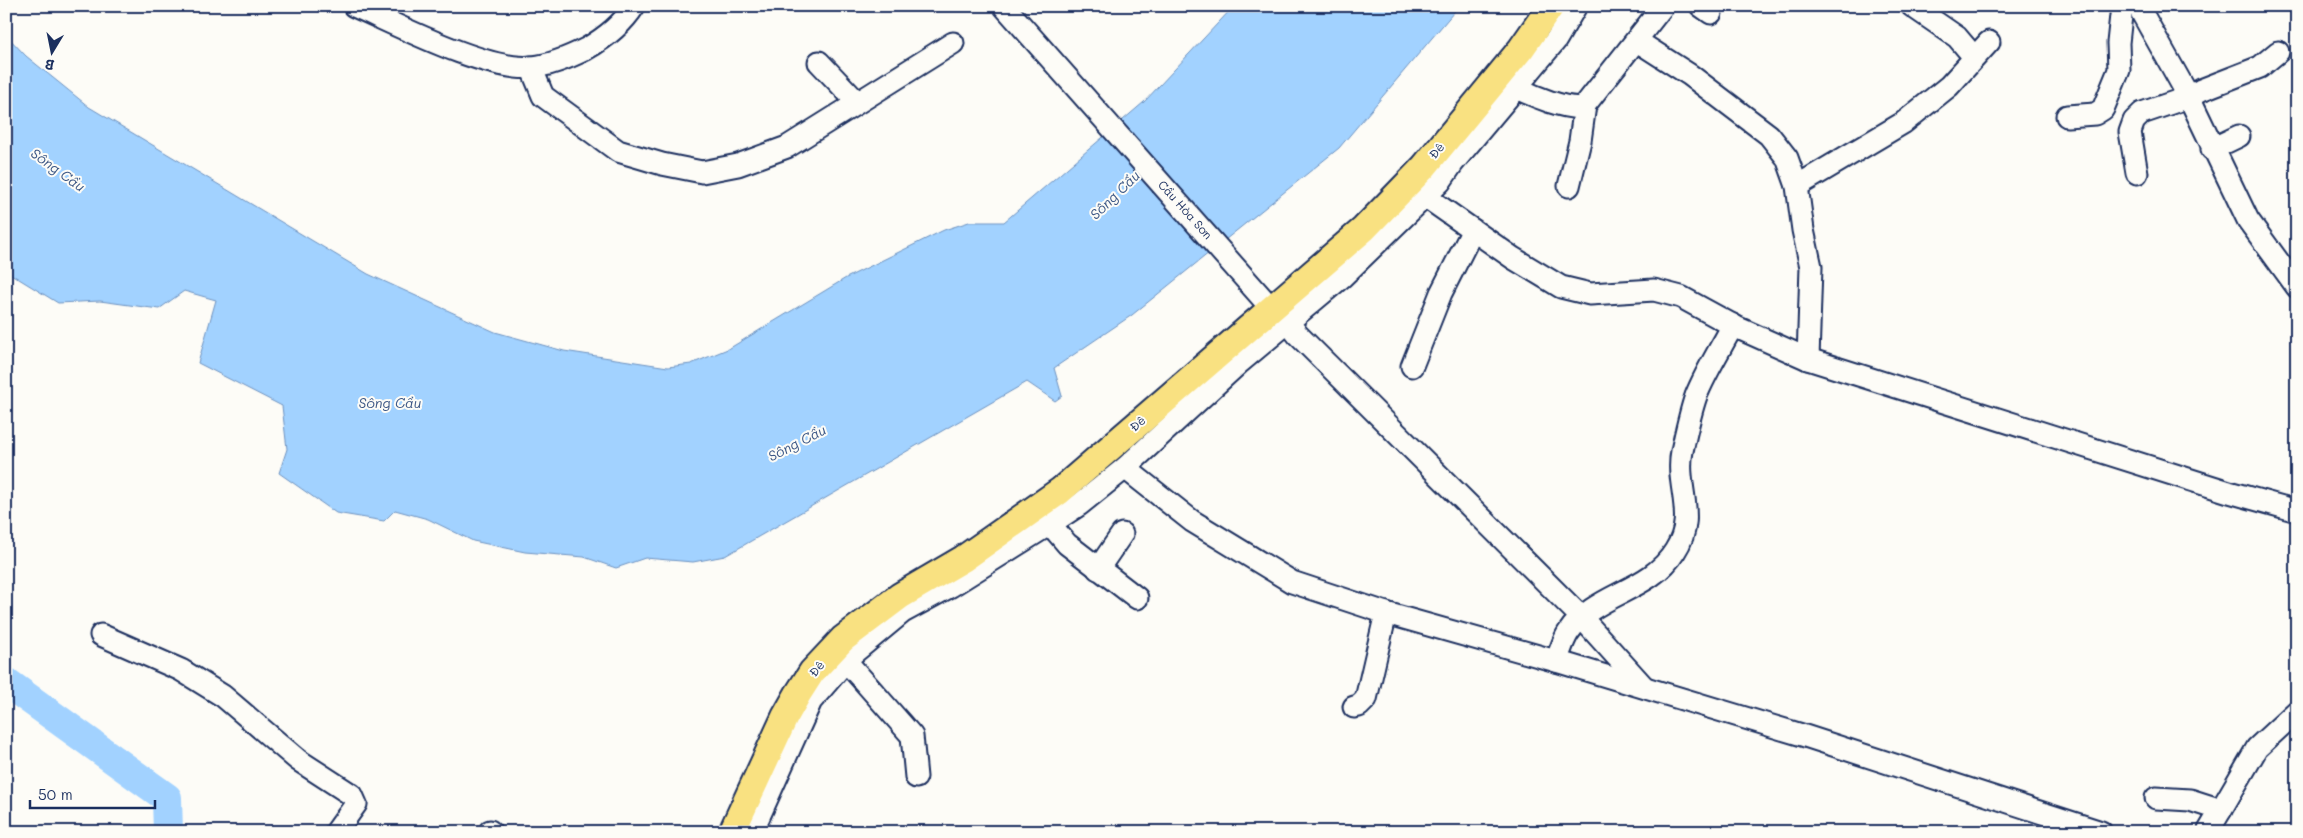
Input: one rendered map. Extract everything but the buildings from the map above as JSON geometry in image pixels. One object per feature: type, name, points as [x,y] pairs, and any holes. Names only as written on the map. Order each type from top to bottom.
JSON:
[{"type":"main road","name":"Đê","points":[[732,832],[794,702],[812,672],[843,640],[900,596],[963,559],[1060,491],[1280,315],[1424,167],[1521,49],[1551,6]]},
{"type":"street","points":[[354,6],[386,12],[485,61],[532,68],[578,53],[600,41],[626,19],[634,6]]},
{"type":"street","points":[[752,832],[811,701],[846,661],[903,612],[951,586],[1079,504],[1125,468],[1238,364],[1280,315],[1342,277],[1426,196],[1556,40],[1576,6]]},
{"type":"street","points":[[1570,186],[1580,141],[1583,107],[1663,6]]},
{"type":"street","points":[[1912,6],[1957,38],[1974,58]]},
{"type":"street","points":[[2068,116],[2096,114],[2103,109],[2119,70],[2118,43],[2122,6]]},
{"type":"street","points":[[2138,6],[2189,97],[2212,149],[2248,220],[2297,287]]},
{"type":"street","name":"Cầu Hòa Sơn","points":[[1010,14],[1298,335],[1581,617],[1644,687]]},
{"type":"street","points":[[1637,41],[1690,75],[1770,135],[1787,158],[1797,186],[1811,268],[1808,359]]},
{"type":"street","points":[[1797,186],[1903,123],[1949,86],[1989,42]]},
{"type":"street","points":[[532,68],[543,96],[618,151],[662,164],[702,172],[738,166],[786,147],[832,121],[857,102],[954,43]]},
{"type":"street","points":[[2137,173],[2130,132],[2134,121],[2142,113],[2189,97],[2201,90],[2260,67],[2278,52]]},
{"type":"street","points":[[819,62],[857,102]]},
{"type":"street","points":[[1517,88],[1574,108],[1583,107]]},
{"type":"street","points":[[2212,149],[2239,136]]},
{"type":"street","points":[[1426,196],[1473,230],[1561,287],[1590,294],[1654,290],[1680,297],[1733,325],[1808,359],[2220,489],[2297,511]]},
{"type":"street","points":[[1412,366],[1441,293],[1473,230]]},
{"type":"street","points":[[1556,661],[1568,633],[1581,617],[1599,603],[1643,582],[1660,569],[1675,551],[1683,534],[1687,518],[1686,500],[1680,473],[1682,452],[1696,396],[1733,325]]},
{"type":"street","points":[[1125,468],[1192,521],[1292,582],[1386,614],[1644,687],[1973,789],[2101,832]]},
{"type":"street","points":[[1050,524],[1067,544],[1137,598]]},
{"type":"street","points":[[1098,569],[1122,534]]},
{"type":"street","points":[[1354,707],[1359,706],[1366,699],[1386,614]]},
{"type":"street","points":[[101,636],[181,670],[223,696],[298,760],[352,795],[356,804],[336,832]]},
{"type":"street","points":[[846,661],[912,736],[916,777]]},
{"type":"street","points":[[2208,832],[2257,748],[2297,711]]},
{"type":"street","points":[[2156,798],[2190,800],[2221,810]]},
{"type":"water","name":"Sông Cầu","points":[[1234,6],[1459,6],[1339,148],[1132,315],[1054,368],[1062,396],[1055,401],[1027,382],[725,556],[693,562],[645,558],[616,568],[584,557],[525,552],[473,541],[428,519],[395,510],[384,521],[336,513],[279,473],[287,449],[282,406],[198,363],[216,300],[184,291],[159,309],[100,301],[58,303],[6,271],[6,35],[26,56],[89,107],[368,274],[495,332],[564,351],[668,367],[691,364],[730,348],[846,278],[944,230],[969,222],[1004,222],[1144,102]]},
{"type":"waterway","points":[[6,682],[167,798],[168,832]]}]
